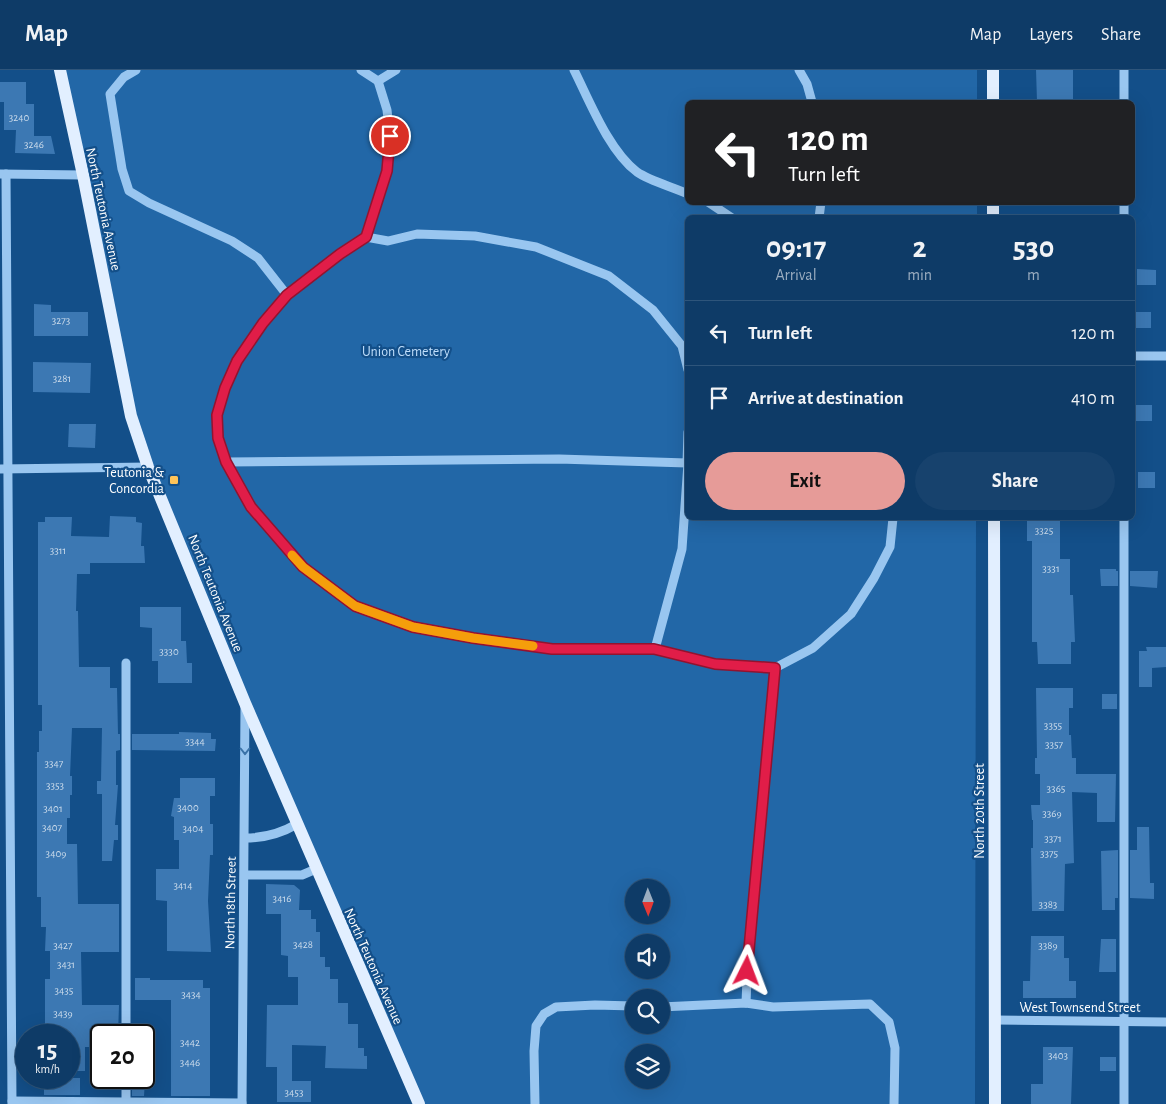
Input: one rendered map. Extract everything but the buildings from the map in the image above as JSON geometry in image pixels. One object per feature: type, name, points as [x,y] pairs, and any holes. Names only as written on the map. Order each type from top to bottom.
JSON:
[{"type":"main road","name":"North Teutonia Avenue","points":[[60,70],[84,175],[131,416],[148,467],[245,703],[419,1104]]},
{"type":"main road","points":[[993,70],[993,100]]},
{"type":"main road","name":"North 20th Street","points":[[994,520],[995,1104]]},
{"type":"street","points":[[136,70],[124,78],[110,94],[122,169],[129,191],[225,237],[245,249],[258,258],[287,295]]},
{"type":"street","points":[[361,70],[378,81],[387,110],[390,136],[387,171],[366,237],[340,254],[287,295],[263,323],[237,361],[225,388],[217,415],[218,438],[226,462],[251,507],[303,567],[355,606],[413,627],[552,649],[654,649],[715,664],[775,668],[813,648],[851,614],[874,578],[890,547],[893,520]]},
{"type":"street","points":[[378,81],[396,70]]},
{"type":"street","points":[[574,70],[621,157],[639,173],[685,193]]},
{"type":"street","points":[[799,70],[811,100]]},
{"type":"street","points":[[1124,70],[1124,100]]},
{"type":"street","points":[[84,175],[3,174],[4,469],[12,1103],[242,1104]]},
{"type":"street","points":[[712,205],[728,215]]},
{"type":"street","points":[[366,237],[388,240],[417,234],[475,236],[536,247],[609,276],[653,310],[682,346],[685,358]]},
{"type":"street","points":[[1135,356],[1166,356]]},
{"type":"street","points":[[226,462],[559,459],[685,463]]},
{"type":"street","points":[[4,469],[148,467]]},
{"type":"street","points":[[654,649],[682,548],[685,497]]},
{"type":"street","points":[[1124,520],[1124,1104]]},
{"type":"street","points":[[126,663],[126,1024]]},
{"type":"street","points":[[746,1003],[748,954],[775,668]]},
{"type":"street","name":"North 18th Street","points":[[242,1104],[245,703]]},
{"type":"street","points":[[245,838],[262,838],[284,832],[297,824]]},
{"type":"street","points":[[245,875],[302,875],[316,869]]},
{"type":"street","points":[[670,1007],[746,1003],[773,1007],[870,1004],[889,1022],[895,1048],[894,1104]]},
{"type":"street","points":[[535,1104],[534,1051],[536,1026],[544,1014],[556,1007],[625,1006]]},
{"type":"street","name":"West Townsend Street","points":[[995,1020],[1166,1022]]},
{"type":"street","points":[[126,1089],[126,1102]]},
{"type":"green space","name":"Union Cemetery","points":[[60,70],[977,70],[977,100],[685,100],[685,205],[977,205],[977,215],[685,215],[685,520],[976,520],[975,1104],[419,1104],[148,467]]},
{"type":"slow traffic","points":[[292,555],[303,567],[355,606],[413,627],[533,646]]},
{"type":"place","name":"Teutonia & Concordia","points":[[174,480]]},
{"type":"route","points":[[390,136],[387,171],[366,237],[340,254],[287,295],[263,323],[237,361],[225,388],[217,415],[218,438],[226,462],[251,507],[303,567],[355,606],[413,627],[473,638],[552,649],[654,649],[715,664],[775,668],[747,971]]}]
